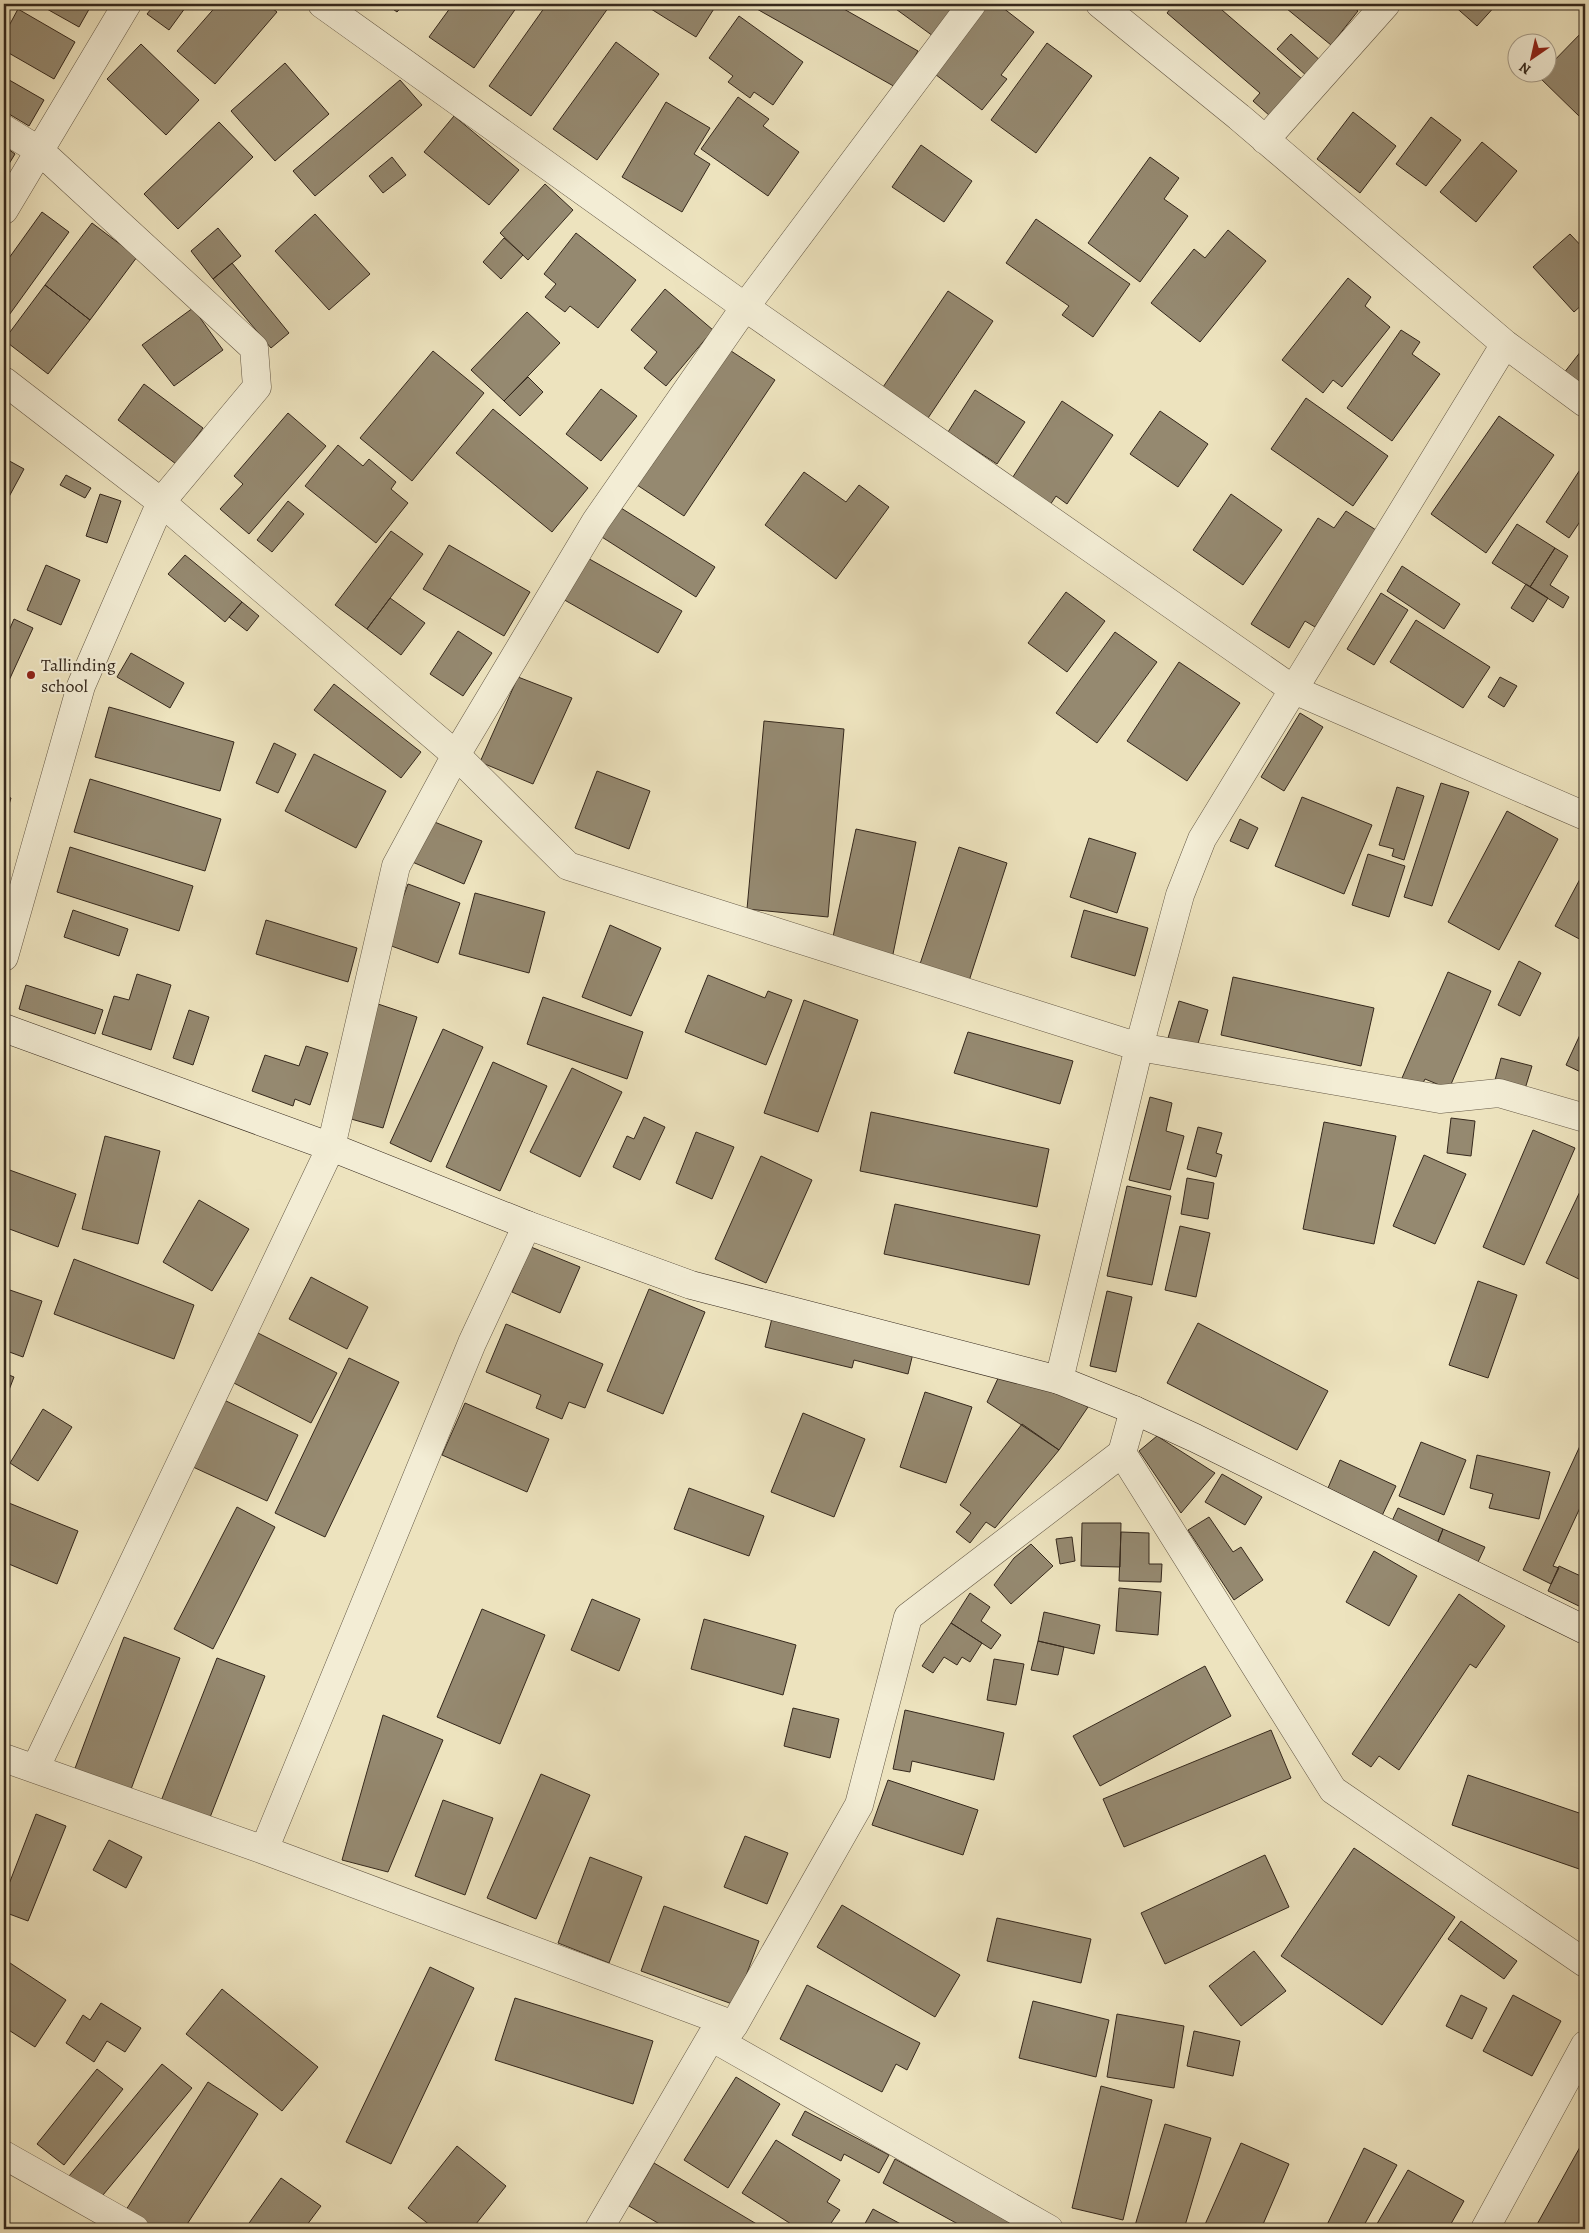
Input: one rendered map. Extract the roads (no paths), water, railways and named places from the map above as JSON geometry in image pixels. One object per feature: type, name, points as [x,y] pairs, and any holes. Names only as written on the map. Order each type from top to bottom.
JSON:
[{"type":"street","points":[[4,210],[127,4]]},
{"type":"street","points":[[322,4],[745,306],[1294,690],[1585,816]]},
{"type":"street","points":[[36,1767],[331,1147],[396,866],[456,755],[596,521],[745,306],[972,4]]},
{"type":"street","points":[[1100,4],[1265,140],[1505,344],[1585,403]]},
{"type":"street","points":[[1265,140],[1386,4]]},
{"type":"street","points":[[4,129],[40,151],[254,348],[257,387],[162,502],[81,686],[4,957]]},
{"type":"street","points":[[1059,1380],[1139,1047],[1180,895],[1202,839],[1505,344]]},
{"type":"street","points":[[4,381],[162,502],[456,755],[568,866],[1139,1047],[1440,1099],[1499,1093],[1585,1118]]},
{"type":"street","points":[[4,1028],[331,1147],[527,1225],[691,1286],[1059,1380],[1134,1410],[1585,1630]]},
{"type":"street","points":[[264,1850],[472,1343],[527,1225]]},
{"type":"street","points":[[599,2229],[723,2031],[859,1805],[908,1617],[1122,1453],[1134,1410]]},
{"type":"street","points":[[1122,1453],[1334,1790],[1585,1963]]},
{"type":"street","points":[[4,1758],[36,1767],[264,1850],[723,2031],[1049,2229]]},
{"type":"street","points":[[1484,2229],[1585,2044]]},
{"type":"street","points":[[4,2155],[134,2229]]},
{"type":"place","name":"Tallinding school","points":[[31,675]]}]
